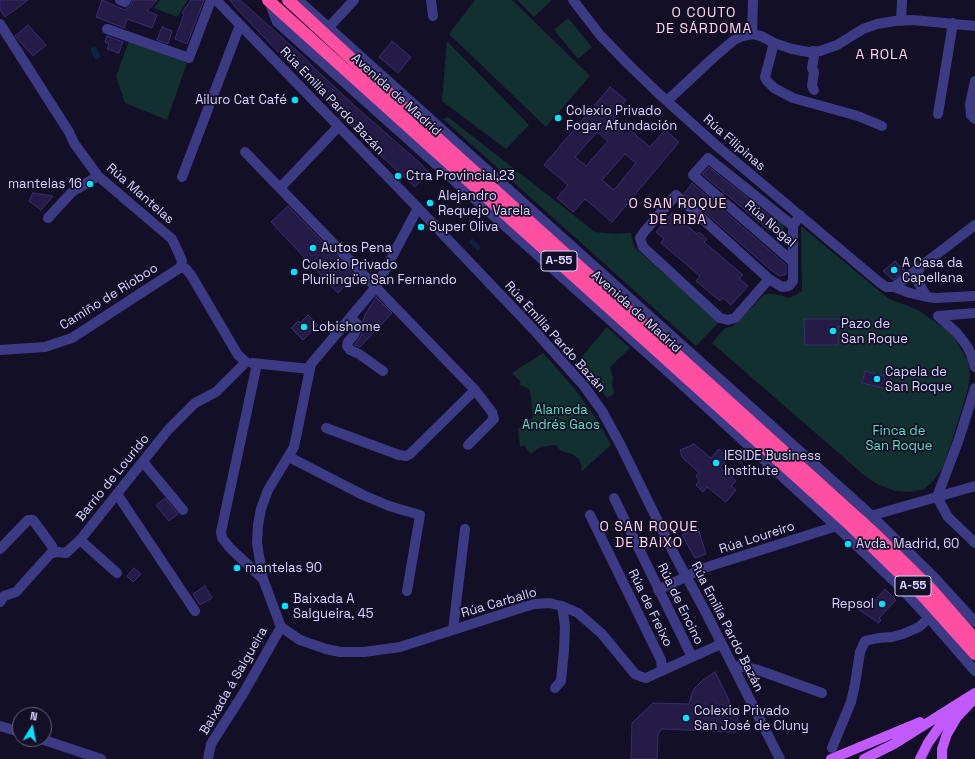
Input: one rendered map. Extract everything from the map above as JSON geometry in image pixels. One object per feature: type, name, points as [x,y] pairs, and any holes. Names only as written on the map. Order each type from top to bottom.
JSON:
[{"type":"highway","name":"Avenida de Madrid","points":[[269,0],[930,588],[975,639]]},
{"type":"highway","name":"Avenida de Madrid","points":[[288,0],[854,521],[975,654]]},
{"type":"main road","points":[[864,759],[894,744],[975,693]]},
{"type":"main road","points":[[942,759],[942,749],[947,734],[957,717],[975,698]]},
{"type":"main road","points":[[920,759],[928,743],[956,704]]},
{"type":"main road","points":[[831,759],[922,721],[935,718]]},
{"type":"street","points":[[120,0],[125,2],[126,0]]},
{"type":"street","points":[[106,29],[189,58],[211,0]]},
{"type":"street","name":"Rúa Emilia Pardo Bazán","points":[[216,0],[418,208],[532,328],[584,386],[602,411],[620,444],[674,554],[780,759]]},
{"type":"street","name":"Avenida de Madrid","points":[[269,0],[277,22],[670,374],[836,526],[898,585],[975,671]]},
{"type":"street","points":[[298,0],[872,516],[935,578],[975,622]]},
{"type":"street","points":[[329,27],[354,0]]},
{"type":"street","points":[[431,0],[434,16]]},
{"type":"street","name":"Rúa Filipinas","points":[[573,0],[600,35],[667,101],[717,146],[879,282],[886,287],[894,287],[927,297],[970,296]]},
{"type":"street","points":[[752,34],[753,0]]},
{"type":"street","points":[[900,20],[902,0]]},
{"type":"street","points":[[667,101],[713,58],[734,40],[742,36],[752,34],[761,36],[774,43],[808,52],[820,51],[837,45],[863,29],[877,24],[900,20],[953,23],[975,26]]},
{"type":"street","points":[[938,114],[953,23]]},
{"type":"street","name":"Rúa Mantelas","points":[[0,24],[53,106],[74,143],[98,176],[172,239],[182,261],[181,267]]},
{"type":"street","points":[[182,177],[240,25]]},
{"type":"street","points":[[774,43],[765,77],[766,81],[774,88],[793,98],[858,116],[882,126]]},
{"type":"street","points":[[813,51],[812,68],[814,72],[812,86],[814,90]]},
{"type":"street","points":[[975,81],[970,104],[971,114],[975,119]]},
{"type":"street","points":[[280,188],[338,127]]},
{"type":"street","points":[[245,152],[475,389],[492,412],[494,419],[468,445]]},
{"type":"street","name":"Rúa Nogal","points":[[792,226],[708,158],[693,175],[793,262]]},
{"type":"street","points":[[48,218],[72,192],[98,176]]},
{"type":"street","points":[[770,279],[734,318],[728,320],[720,318],[643,247],[640,238],[676,195],[770,279],[782,287],[788,286],[793,281],[792,226],[800,215]]},
{"type":"street","name":"Baixada á Salgueira","points":[[208,759],[211,744],[243,694],[281,627],[263,578],[257,543],[259,515],[268,490],[294,447],[310,369],[314,360],[376,287],[418,208]]},
{"type":"street","points":[[894,287],[975,225]]},
{"type":"street","points":[[181,267],[186,269],[191,275],[238,355],[246,362],[310,369]]},
{"type":"street","name":"Camiño de Rioboo","points":[[0,350],[45,347],[72,338],[181,267]]},
{"type":"street","points":[[920,267],[917,275],[918,282],[927,297]]},
{"type":"street","points":[[970,296],[971,314],[938,316],[956,332],[967,346],[975,367]]},
{"type":"street","points":[[351,318],[358,325],[354,335],[348,342],[350,350],[359,354],[382,371]]},
{"type":"street","name":"Barrio de Lourido","points":[[0,602],[4,596],[16,592],[51,553],[66,553],[80,540],[168,430],[196,402],[216,392],[246,362]]},
{"type":"street","points":[[258,364],[221,532],[222,538],[230,548],[263,578]]},
{"type":"street","points":[[975,388],[959,439],[938,497],[948,517],[975,543]]},
{"type":"street","points":[[326,428],[398,455],[406,456],[410,454],[475,389]]},
{"type":"street","points":[[289,457],[363,495],[389,506],[420,515],[407,591]]},
{"type":"street","points":[[143,462],[183,510]]},
{"type":"street","name":"Rúa Loureiro","points":[[658,590],[704,568],[836,526],[975,486]]},
{"type":"street","points":[[117,494],[195,611]]},
{"type":"street","name":"Rúa de Encino","points":[[614,498],[658,590],[692,656]]},
{"type":"street","name":"Rúa de Freixo","points":[[590,515],[661,660],[662,671]]},
{"type":"street","points":[[0,549],[28,520],[33,520],[52,546],[54,553]]},
{"type":"street","points":[[453,630],[465,529]]},
{"type":"street","points":[[80,540],[117,573]]},
{"type":"street","name":"Rúa Carballo","points":[[281,627],[293,636],[310,644],[326,649],[353,653],[400,647],[535,604],[549,603],[562,606],[578,613],[596,628],[638,676],[646,678],[721,644]]},
{"type":"street","points":[[555,688],[561,681],[564,650],[565,626],[562,606]]},
{"type":"street","points":[[832,748],[851,702],[860,652],[865,641],[903,634],[918,627],[929,618]]},
{"type":"street","points":[[734,668],[739,666],[758,670],[822,693]]},
{"type":"street","points":[[0,726],[12,730]]},
{"type":"street","points":[[52,743],[101,759]]},
{"type":"green space","points":[[160,0],[188,0],[177,17],[154,8]]},
{"type":"green space","points":[[475,0],[512,0],[590,76],[546,127],[449,34]]},
{"type":"green space","points":[[517,0],[552,0],[534,17]]},
{"type":"green space","points":[[568,18],[592,47],[578,59],[554,30]]},
{"type":"green space","points":[[129,41],[187,63],[167,120],[125,103],[116,76]]},
{"type":"green space","points":[[447,41],[529,125],[506,149],[442,101]]},
{"type":"green space","points":[[448,117],[595,232],[615,234],[631,233],[634,247],[719,322],[696,346],[443,119]]},
{"type":"green space","points":[[779,218],[783,222],[784,238],[781,240],[769,230]]},
{"type":"green space","name":"Finca de San Roque","points":[[801,226],[889,299],[918,310],[953,336],[968,361],[970,375],[968,389],[942,469],[934,480],[924,489],[911,492],[895,491],[879,485],[865,476],[712,343],[725,328],[732,327],[765,294],[775,294],[790,298],[802,291]],"holes":[[[805,319],[848,319],[848,326],[838,326],[838,345],[805,345]],[[865,371],[884,376],[885,374],[891,376],[888,388],[862,383]]]},
{"type":"green space","points":[[607,327],[630,348],[610,367],[613,378],[612,385],[614,394],[607,398],[578,361]]},
{"type":"green space","name":"Alameda Andrés Gaos","points":[[543,353],[575,389],[599,423],[611,445],[582,471],[581,463],[578,458],[572,454],[561,451],[556,445],[540,447],[531,454],[524,445],[520,447],[518,429],[533,417],[530,391],[528,388],[519,385],[521,382],[512,373]]},
{"type":"water","points":[[95,46],[101,57],[95,60],[90,49]]},
{"type":"water","points":[[472,238],[481,248],[478,251],[469,242]]},
{"type":"building","points":[[0,0],[28,0],[5,17],[0,10]]},
{"type":"building","points":[[102,0],[125,10],[131,5],[132,0],[157,0],[147,11],[157,15],[152,28],[127,19],[124,28],[96,17]]},
{"type":"building","points":[[191,0],[204,0],[187,44],[175,39],[184,14],[182,13]]},
{"type":"building","points":[[230,0],[240,0],[306,59],[356,107],[420,163],[429,173],[415,187],[378,153],[282,56]]},
{"type":"building","points":[[28,25],[46,45],[33,56],[15,36]]},
{"type":"building","points":[[162,27],[172,31],[168,44],[157,40]]},
{"type":"building","points":[[107,36],[123,42],[119,53],[107,49],[109,44],[105,42]]},
{"type":"building","points":[[392,41],[411,57],[398,73],[379,57]]},
{"type":"building","points":[[610,87],[626,100],[613,116],[650,147],[665,130],[679,142],[612,222],[585,199],[573,212],[557,198],[568,185],[544,165]],"holes":[[[597,132],[608,141],[586,166],[575,157]],[[625,154],[636,163],[614,190],[602,180]]]},
{"type":"building","points":[[709,167],[776,221],[769,230],[702,174]]},
{"type":"building","points":[[692,183],[786,265],[786,274],[780,276],[772,271],[684,194]]},
{"type":"building","points":[[33,193],[53,196],[41,210],[29,201]]},
{"type":"building","name":"Autos Pena","points":[[288,206],[355,275],[338,293],[271,222]]},
{"type":"building","points":[[672,213],[697,234],[699,232],[707,239],[704,242],[743,275],[739,278],[748,286],[731,305],[723,298],[720,301],[696,281],[700,276],[661,243],[664,239],[656,232]]},
{"type":"building","name":"A Casa da Capellana","points":[[895,261],[905,271],[893,280],[883,271]]},
{"type":"building","name":"Colexio Privado Plurilingüe San Fernando","points":[[376,297],[392,313],[360,347],[354,345],[360,338],[364,327],[363,321],[365,315]]},
{"type":"building","points":[[308,315],[318,325],[303,340],[291,328],[298,321],[300,323]]},
{"type":"building","name":"Pazo de San Roque","points":[[804,319],[848,319],[849,326],[838,326],[838,345],[805,345]]},
{"type":"building","name":"Capela de San Roque","points":[[865,371],[884,376],[884,374],[891,376],[888,389],[862,383]]},
{"type":"building","points":[[694,444],[711,458],[719,449],[729,458],[720,467],[736,481],[731,486],[736,490],[726,502],[707,487],[703,492],[696,485],[699,480],[696,476],[699,473],[682,457],[680,450]]},
{"type":"building","points":[[165,498],[178,514],[169,521],[156,505]]},
{"type":"building","points":[[698,528],[706,554],[695,558],[682,535]]},
{"type":"building","points":[[134,568],[141,574],[133,582],[127,576]]},
{"type":"building","points":[[205,586],[212,598],[200,605],[193,594]]},
{"type":"building","points":[[885,589],[896,600],[879,618],[881,620],[879,623],[856,608],[862,602],[868,608]]},
{"type":"building","points":[[715,672],[729,700],[730,716],[735,714],[741,725],[736,728],[735,732],[662,729],[658,734],[657,759],[631,759],[632,723],[653,703],[689,704],[695,688],[703,680]]},
{"type":"place","name":"Ailuro Cat Café","points":[[295,100]]},
{"type":"place","name":"Colexio Privado Fogar Afundación","points":[[558,118]]},
{"type":"place","name":"Ctra Provincial,23","points":[[398,176]]},
{"type":"place","name":"mantelas 16","points":[[90,184]]},
{"type":"place","name":"Alejandro Requejo Varela","points":[[430,203]]},
{"type":"place","name":"Super Oliva","points":[[421,227]]},
{"type":"place","name":"Autos Pena","points":[[313,248]]},
{"type":"place","name":"A Casa da Capellana","points":[[894,270]]},
{"type":"place","name":"Colexio Privado Plurilingüe San Fernando","points":[[294,272]]},
{"type":"place","name":"Lobishome","points":[[304,327]]},
{"type":"place","name":"Pazo de San Roque","points":[[833,331]]},
{"type":"place","name":"Capela de San Roque","points":[[877,379]]},
{"type":"place","name":"IESIDE Business Institute","points":[[716,463]]},
{"type":"place","name":"Avda. Madrid, 60","points":[[848,544]]},
{"type":"place","name":"mantelas 90","points":[[237,568]]},
{"type":"place","name":"Repsol","points":[[882,604]]},
{"type":"place","name":"Baixada A Salgueira, 45","points":[[285,606]]},
{"type":"place","name":"Colexio Privado San José de Cluny","points":[[686,718]]},
{"type":"district","name":"O COUTO DE SÁRDOMA","points":[[704,22]]},
{"type":"district","name":"A ROLA","points":[[882,55]]},
{"type":"district","name":"O SAN ROQUE DE RIBA","points":[[678,212]]},
{"type":"district","name":"O SAN ROQUE DE BAIXO","points":[[649,536]]}]
